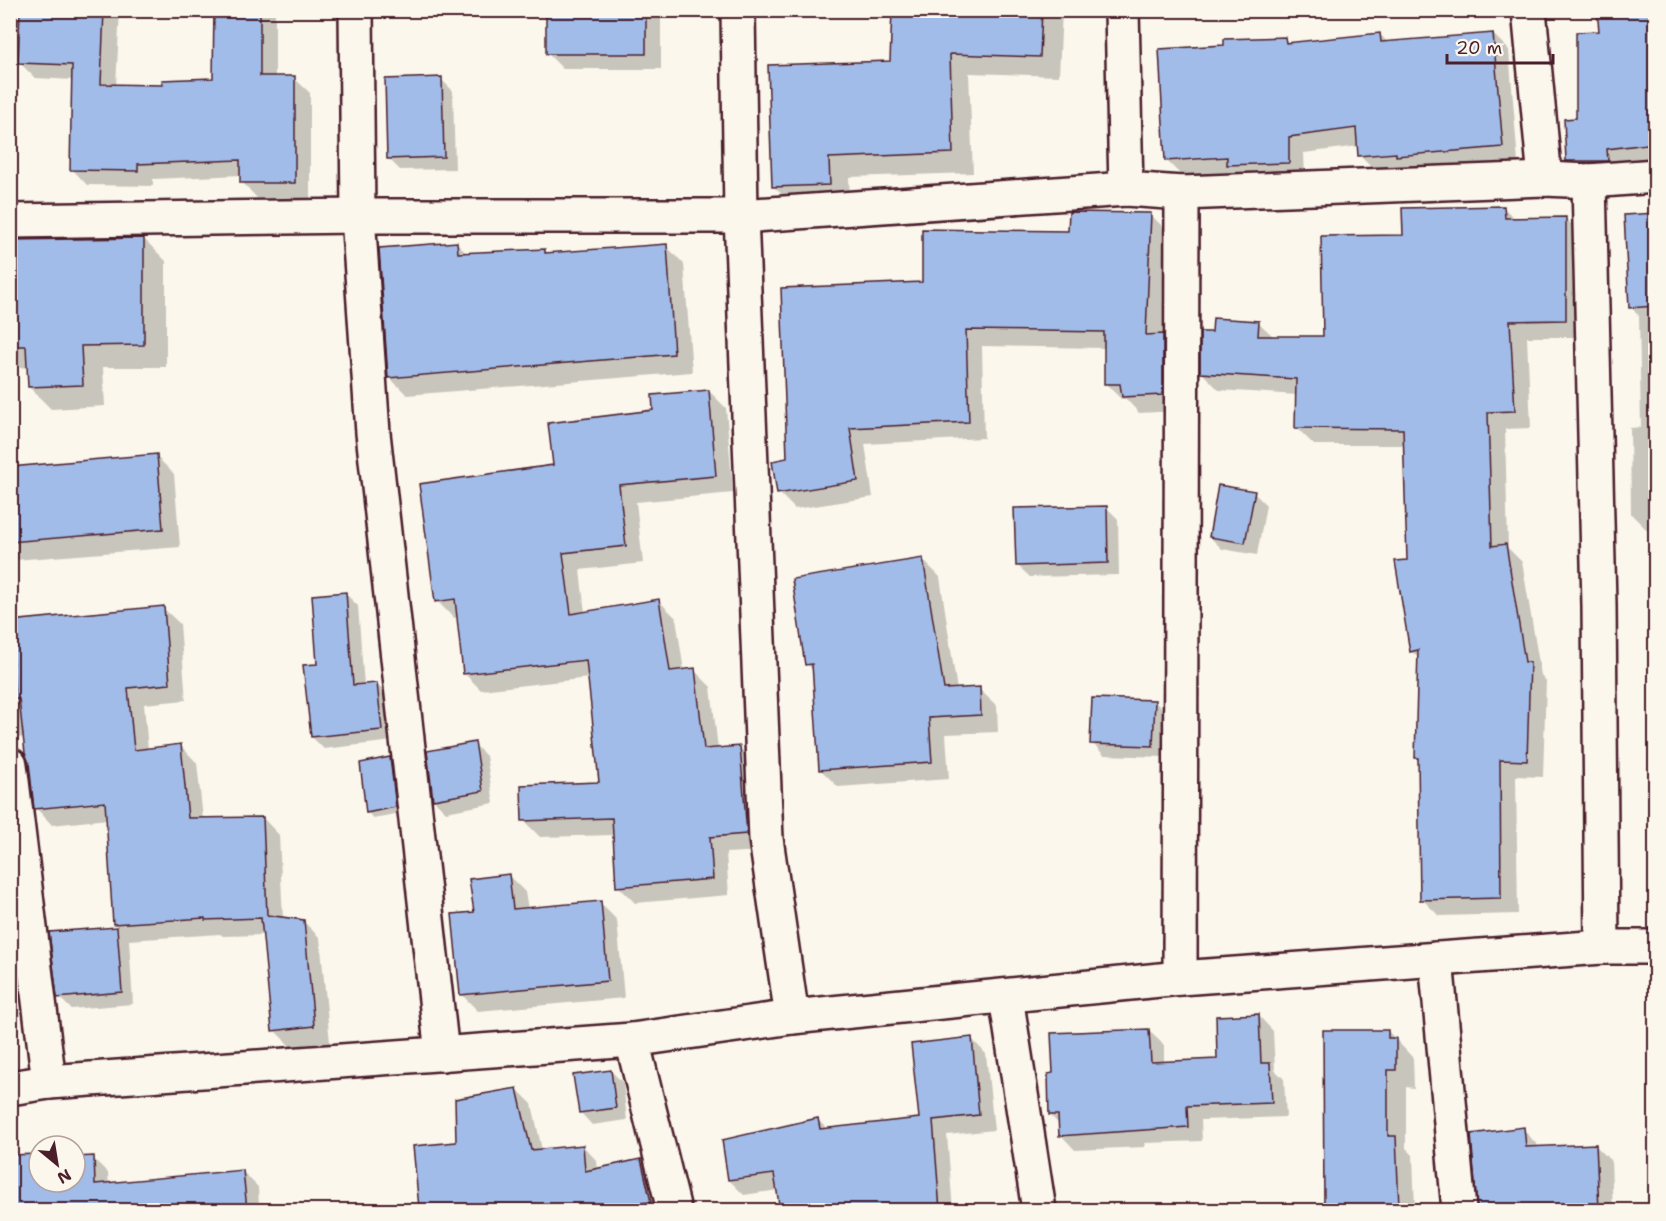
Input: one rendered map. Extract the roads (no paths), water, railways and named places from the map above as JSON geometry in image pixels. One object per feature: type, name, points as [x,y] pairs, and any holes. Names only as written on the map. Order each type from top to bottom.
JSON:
[{"type":"street","points":[[356,10],[357,216],[373,432],[442,1054]]},
{"type":"street","points":[[738,10],[741,216],[766,839],[792,1017]]},
{"type":"street","points":[[1122,10],[1126,189]]},
{"type":"street","points":[[1529,10],[1545,178]]},
{"type":"street","points":[[10,221],[357,216],[741,216],[1126,189],[1182,194],[1545,178],[1589,181],[1656,176]]},
{"type":"street","points":[[1589,181],[1599,605],[1602,947]]},
{"type":"street","points":[[1180,978],[1182,194]]},
{"type":"street","points":[[10,765],[49,1082]]},
{"type":"street","points":[[10,1088],[49,1082],[632,1040],[792,1017],[1180,978],[1602,947],[1656,948]]},
{"type":"street","points":[[1436,959],[1459,1210]]},
{"type":"street","points":[[1006,997],[1039,1210]]},
{"type":"street","points":[[632,1040],[674,1210]]}]
